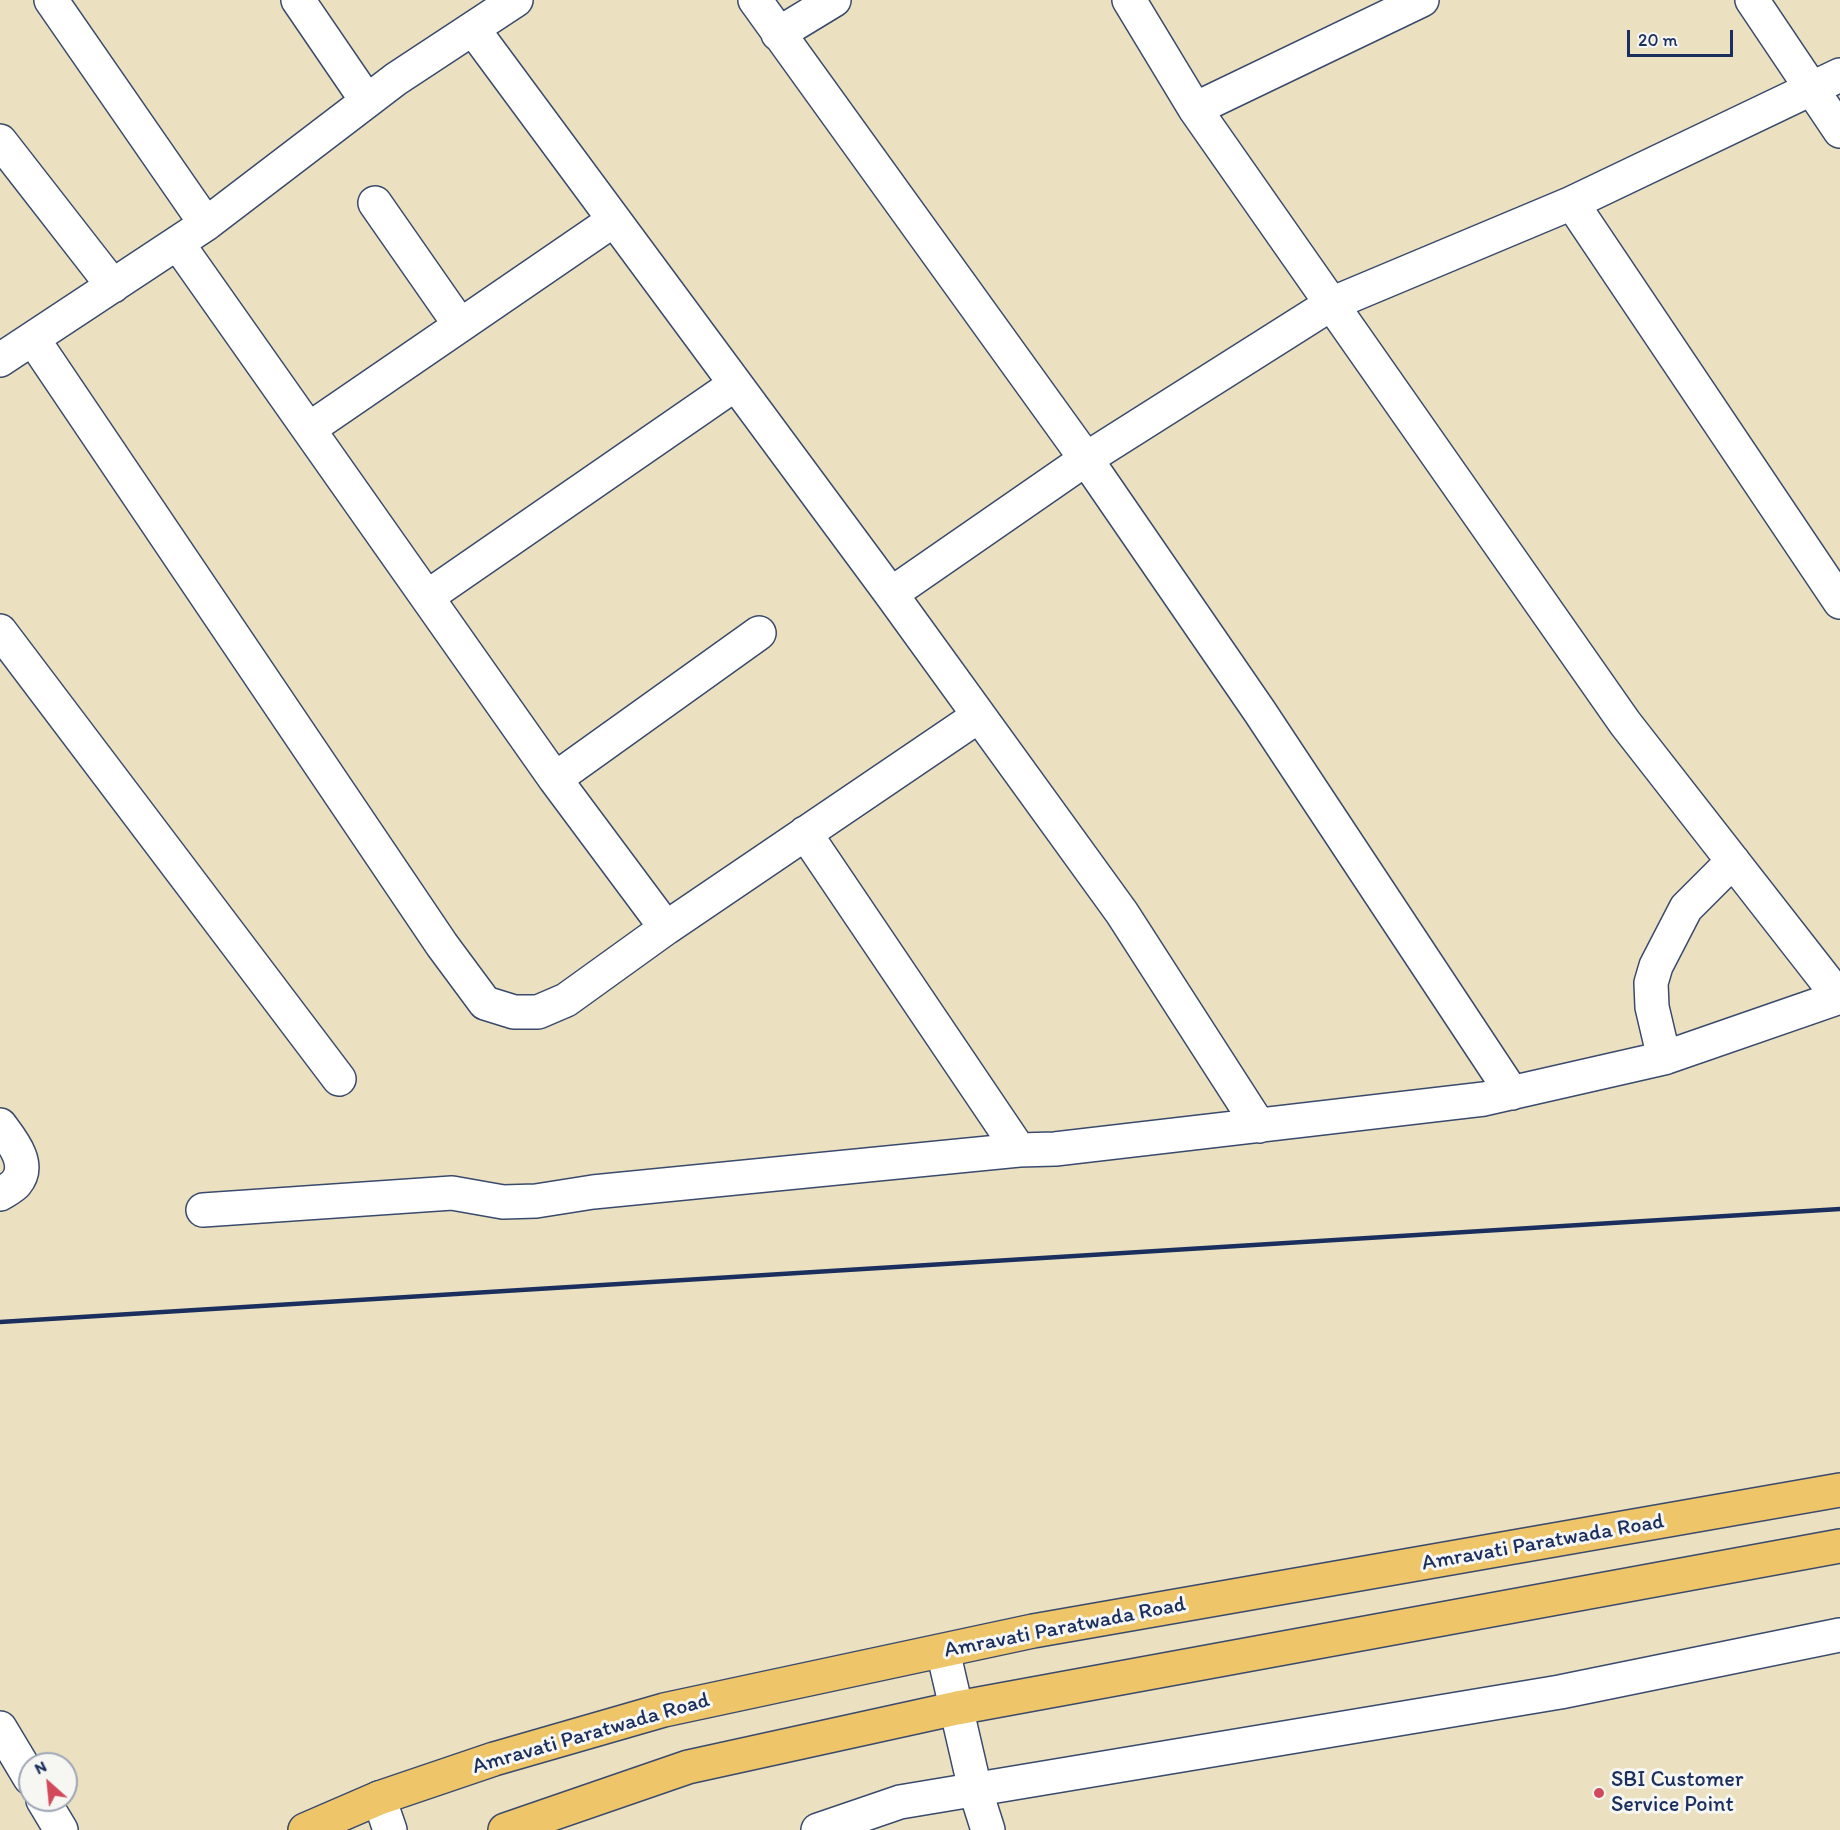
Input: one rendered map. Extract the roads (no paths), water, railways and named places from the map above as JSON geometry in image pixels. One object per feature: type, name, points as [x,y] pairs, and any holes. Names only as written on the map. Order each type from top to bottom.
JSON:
[{"type":"main road","name":"Amravati Paratwada Road","points":[[305,1830],[379,1798],[494,1759],[664,1710],[1033,1631],[1840,1490]]},
{"type":"main road","points":[[505,1830],[688,1767],[957,1708],[1840,1546]]},
{"type":"street","points":[[51,0],[206,224]]},
{"type":"street","points":[[298,0],[367,101]]},
{"type":"street","points":[[0,360],[206,224],[367,101],[516,0]]},
{"type":"street","points":[[755,0],[1086,459],[1260,712],[1512,1093]]},
{"type":"street","points":[[778,34],[834,0]]},
{"type":"street","points":[[203,1210],[452,1193],[503,1202],[536,1201],[593,1192],[1019,1149],[1055,1149],[1484,1099],[1664,1058],[1839,997],[1625,723],[1195,109],[1129,0]]},
{"type":"street","points":[[1195,109],[1422,0]]},
{"type":"street","points":[[1752,0],[1826,82],[1840,130]]},
{"type":"street","points":[[473,28],[734,385],[891,594],[1122,913],[1259,1126]]},
{"type":"street","points":[[891,594],[1086,459],[1330,304],[1572,203],[1826,82]]},
{"type":"street","points":[[0,141],[113,286]]},
{"type":"street","points":[[375,203],[460,325]]},
{"type":"street","points":[[1572,203],[1840,602]]},
{"type":"street","points":[[309,429],[614,220]]},
{"type":"street","points":[[177,244],[555,778],[666,928]]},
{"type":"street","points":[[33,339],[422,915],[486,1003],[514,1012],[538,1012],[566,1000],[666,928],[978,717]]},
{"type":"street","points":[[426,597],[734,385]]},
{"type":"street","points":[[0,631],[339,1079]]},
{"type":"street","points":[[555,778],[759,633]]},
{"type":"street","points":[[805,833],[1019,1149]]},
{"type":"street","points":[[1664,1058],[1652,1007],[1651,983],[1656,966],[1686,908],[1733,861]]},
{"type":"street","points":[[0,1125],[15,1145],[22,1165],[17,1182],[0,1194]]},
{"type":"street","points":[[818,1830],[900,1802],[1560,1692],[1840,1635]]},
{"type":"street","points":[[943,1651],[975,1789],[988,1830]]},
{"type":"street","points":[[0,1728],[18,1758]]},
{"type":"street","points":[[379,1798],[390,1830]]},
{"type":"street","points":[[50,1812],[61,1830]]},
{"type":"railway","points":[[0,1322],[1840,1209]]},
{"type":"place","name":"SBI Customer Service Point","points":[[1599,1793]]}]
